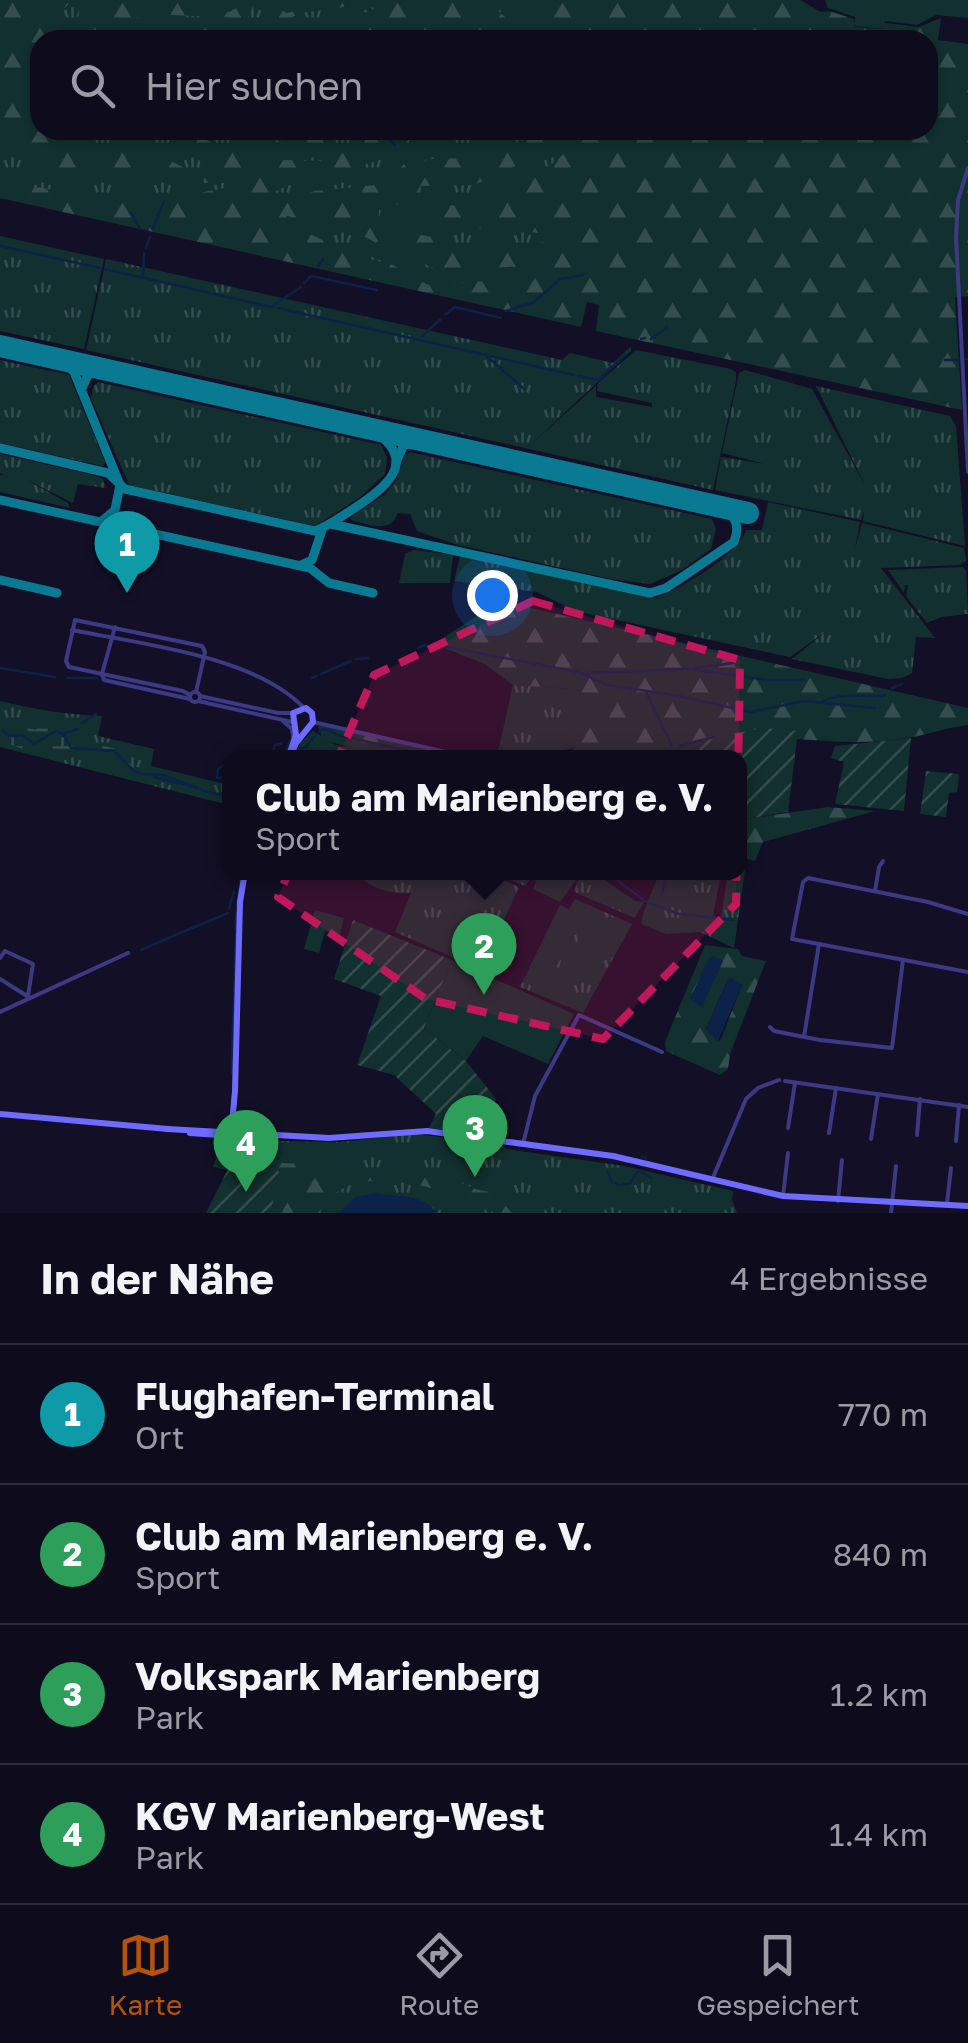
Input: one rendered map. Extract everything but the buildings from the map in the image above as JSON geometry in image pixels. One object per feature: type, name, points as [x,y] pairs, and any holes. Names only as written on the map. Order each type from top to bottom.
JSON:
[{"type":"main road","points":[[291,750],[293,713],[304,708],[312,713],[311,724],[293,750]]},
{"type":"main road","points":[[294,724],[302,729],[311,724]]},
{"type":"main road","points":[[229,1134],[244,880]]},
{"type":"main road","points":[[0,1114],[296,1137],[338,1138],[420,1130],[594,1154],[783,1196],[968,1206]]},
{"type":"street","points":[[968,168],[958,200],[958,301],[968,472]]},
{"type":"street","points":[[102,674],[66,664],[78,619],[202,646],[206,651],[195,697]]},
{"type":"street","points":[[115,627],[102,674],[104,680],[293,713]]},
{"type":"street","points":[[72,630],[246,669],[282,689],[304,708]]},
{"type":"street","points":[[164,650],[166,639]]},
{"type":"street","points":[[195,697],[294,724]]},
{"type":"street","points":[[279,718],[292,729],[292,746]]},
{"type":"street","points":[[311,724],[434,750]]},
{"type":"street","points":[[876,891],[884,861]]},
{"type":"street","points":[[968,914],[876,891],[806,879],[792,939],[968,972]]},
{"type":"street","points":[[804,1037],[819,944]]},
{"type":"street","points":[[0,958],[5,951],[33,964],[29,997]]},
{"type":"street","points":[[0,1012],[128,953]]},
{"type":"street","points":[[770,1027],[804,1037],[892,1048],[903,960]]},
{"type":"street","points":[[0,979],[29,997]]},
{"type":"street","points":[[523,1144],[535,1096],[579,1014],[662,1052]]},
{"type":"street","points":[[712,1180],[746,1099],[758,1088],[782,1081],[968,1106]]},
{"type":"street","points":[[788,1128],[795,1083]]},
{"type":"street","points":[[829,1133],[836,1088]]},
{"type":"street","points":[[870,1139],[878,1094]]},
{"type":"street","points":[[917,1135],[920,1099]]},
{"type":"street","points":[[956,1141],[959,1105]]},
{"type":"street","points":[[783,1196],[788,1154]]},
{"type":"street","points":[[838,1201],[842,1160]]},
{"type":"street","points":[[890,1213],[896,1166]]},
{"type":"street","points":[[946,1205],[951,1168]]},
{"type":"highlighted area","points":[[533,601],[740,660],[736,904],[603,1039],[426,999],[278,897],[374,675]]},
{"type":"green space","points":[[0,0],[184,0],[229,12],[240,6],[242,0],[252,0],[246,21],[267,22],[269,11],[257,7],[264,0],[276,4],[283,0],[281,9],[286,13],[292,12],[299,0],[359,0],[340,8],[306,12],[255,30],[203,30],[240,25],[240,18],[164,15],[126,21],[108,30],[68,30],[79,15],[78,8],[70,3],[48,30],[30,30],[30,58],[0,89]]},
{"type":"green space","points":[[64,0],[532,0],[556,30],[34,30]]},
{"type":"green space","points":[[393,0],[487,0],[518,30],[455,27],[334,30]]},
{"type":"green space","points":[[514,0],[800,0],[821,12],[854,19],[855,27],[883,29],[885,23],[919,27],[941,18],[938,40],[938,30],[544,30],[539,18]]},
{"type":"green space","points":[[825,0],[968,0],[968,18],[936,15],[917,25],[885,21],[884,29],[854,26],[855,17],[828,8]]},
{"type":"green space","points":[[30,34],[30,140],[592,140],[589,266],[458,298],[0,196],[0,64]]},
{"type":"green space","points":[[938,40],[968,44],[968,296],[955,297],[962,410],[596,331],[599,305],[587,302],[581,327],[0,198],[0,180],[82,196],[144,202],[226,188],[225,183],[204,183],[200,161],[188,140],[207,140],[239,154],[278,160],[329,161],[329,154],[303,151],[276,140],[322,140],[353,155],[366,152],[364,141],[409,140],[377,161],[332,174],[320,172],[271,193],[267,201],[278,207],[314,191],[376,185],[393,177],[404,164],[438,158],[468,159],[525,140],[552,140],[534,157],[474,185],[421,186],[420,200],[472,207],[497,203],[513,186],[556,161],[570,148],[567,140],[938,140]],"holes":[[[379,195],[396,205],[412,204],[410,209],[448,225],[530,232],[571,241],[468,254],[448,248],[436,238],[380,226],[378,203],[372,199]],[[287,216],[346,230],[376,243],[383,238],[439,270],[464,275],[516,267],[522,268],[525,276],[513,283],[467,281],[443,289],[393,265],[351,254],[285,222]]]},
{"type":"green space","points":[[30,91],[30,140],[64,140],[68,148],[156,156],[201,181],[177,184],[171,178],[133,172],[116,177],[53,174],[18,153],[0,149],[0,111]]},
{"type":"green space","points":[[0,236],[104,259],[84,349],[0,331]]},
{"type":"green space","points":[[106,259],[562,360],[570,353],[613,363],[631,346],[631,351],[528,447],[596,386],[596,397],[652,407],[652,403],[597,391],[598,383],[636,350],[731,369],[736,372],[736,381],[713,490],[86,350]]},
{"type":"green space","points":[[0,360],[69,375],[105,462],[103,466],[0,443]]},
{"type":"green space","points":[[745,370],[812,389],[866,487],[816,386],[950,416],[956,426],[965,546],[863,521],[864,511],[861,520],[715,490],[721,457],[765,464],[722,453],[739,373]]},
{"type":"green space","points":[[98,382],[381,445],[387,457],[385,474],[358,499],[315,526],[129,485],[91,398]]},
{"type":"green space","points":[[410,452],[712,519],[716,529],[711,549],[682,570],[650,584],[458,545],[417,531],[410,514],[398,513],[384,526],[351,520],[386,494],[396,481],[404,456]]},
{"type":"green space","points":[[0,454],[92,475],[103,479],[106,488],[78,484],[73,503],[25,479],[68,503],[70,508],[0,492],[0,475],[5,475],[0,473]]},
{"type":"green space","points":[[768,502],[860,522],[855,549],[862,523],[964,548],[966,560],[960,565],[881,568],[935,638],[916,637],[912,673],[888,679],[792,659],[828,630],[790,657],[575,611],[537,592],[454,581],[460,556],[656,598],[722,559],[746,530],[762,530]]},
{"type":"green space","points":[[414,550],[453,555],[450,583],[399,583],[405,554]]},
{"type":"green space","points":[[963,567],[968,614],[927,623],[906,596],[908,585],[904,593],[888,570]]},
{"type":"green space","points":[[497,603],[509,608],[518,605],[968,708],[968,725],[880,741],[797,739],[798,731],[695,740],[693,750],[572,750],[574,689],[513,685],[485,664],[439,646],[446,636]]},
{"type":"green space","points":[[513,685],[574,689],[574,748],[498,750]]},
{"type":"green space","points":[[0,701],[102,716],[98,736],[154,749],[151,766],[222,783],[222,803],[0,747]]},
{"type":"green space","points":[[55,720],[76,727],[87,747],[123,751],[133,769],[156,775],[152,780],[131,776],[94,753],[37,754],[3,742],[1,732],[9,727],[35,730]]},
{"type":"green space","points":[[318,726],[431,750],[352,750],[323,740]]},
{"type":"green space","points":[[765,728],[798,731],[788,812],[747,819],[747,750],[693,750],[695,740]]},
{"type":"green space","points":[[313,731],[336,745],[354,748],[297,750]]},
{"type":"green space","points":[[911,738],[904,811],[835,804],[844,762],[831,758],[835,746]]},
{"type":"green space","points":[[926,771],[959,774],[957,792],[949,793],[946,817],[920,814]]},
{"type":"green space","points":[[828,807],[875,811],[763,842],[755,861],[747,859],[747,819]]},
{"type":"green space","points":[[364,880],[503,880],[519,887],[502,924],[491,920],[470,965],[395,932],[411,893],[397,893]]},
{"type":"green space","points":[[533,880],[576,880],[560,902],[533,889]]},
{"type":"green space","points":[[578,880],[605,880],[635,901],[644,902],[635,918],[574,892]]},
{"type":"green space","points":[[656,880],[720,880],[713,916],[721,918],[727,880],[744,880],[734,948],[700,932],[666,934],[641,924]]},
{"type":"green space","points":[[575,899],[632,924],[583,1013],[520,987],[560,905],[569,909]]},
{"type":"green space","points":[[575,900],[586,905],[583,916],[545,988],[525,977],[560,906],[570,910]]},
{"type":"green space","points":[[315,910],[344,918],[340,934],[325,931],[319,953],[304,949]]},
{"type":"green space","points":[[353,920],[452,960],[424,1028],[466,1061],[496,1099],[480,1122],[459,1109],[443,1130],[429,1128],[436,1114],[394,1075],[357,1065],[381,996],[334,979]]},
{"type":"green space","points":[[585,926],[614,941],[593,982],[564,967]]},
{"type":"green space","points":[[705,945],[738,949],[742,956],[766,961],[730,1054],[728,1069],[720,1075],[666,1051],[665,1042]],"holes":[[[728,979],[742,985],[721,1039],[718,1041],[706,1029]]]},
{"type":"green space","points":[[452,960],[574,1014],[548,1064],[483,1036],[466,1061],[424,1028]]},
{"type":"green space","points":[[414,1134],[500,1144],[507,1149],[624,1166],[733,1191],[737,1213],[271,1213],[279,1171],[233,1161],[228,1170],[213,1167],[223,1140],[341,1142]]},
{"type":"green space","points":[[295,1142],[307,1142],[328,1151],[326,1182],[369,1170],[446,1176],[494,1193],[512,1213],[494,1213],[478,1203],[422,1186],[382,1181],[345,1188],[318,1213],[271,1213],[279,1171],[232,1161],[255,1158],[295,1162],[304,1155],[293,1155]]},
{"type":"green space","points":[[232,1161],[279,1171],[271,1213],[206,1213]]},
{"type":"water","points":[[713,955],[723,961],[702,1007],[690,999]]},
{"type":"water","points":[[728,979],[742,985],[718,1041],[706,1030]]},
{"type":"water","points":[[376,1193],[417,1199],[437,1213],[339,1213],[355,1197]]},
{"type":"waterway","points":[[390,140],[395,145]]},
{"type":"waterway","points":[[153,228],[164,201]]},
{"type":"waterway","points":[[131,212],[140,229]]},
{"type":"waterway","points":[[146,248],[150,237]]},
{"type":"waterway","points":[[0,246],[100,268]]},
{"type":"waterway","points":[[143,276],[144,253]]},
{"type":"waterway","points":[[318,266],[323,259]]},
{"type":"waterway","points":[[105,269],[271,307],[301,287]]},
{"type":"waterway","points":[[506,311],[534,302],[560,279],[583,275]]},
{"type":"waterway","points":[[304,283],[311,276],[377,290]]},
{"type":"waterway","points":[[446,314],[455,307],[501,318]]},
{"type":"waterway","points":[[278,308],[574,375]]},
{"type":"waterway","points":[[422,336],[441,319]]},
{"type":"waterway","points":[[651,339],[667,328]]},
{"type":"waterway","points":[[641,339],[645,338]]},
{"type":"waterway","points":[[578,376],[598,380],[625,355]]},
{"type":"waterway","points":[[488,357],[524,389]]},
{"type":"waterway","points":[[945,360],[957,360]]},
{"type":"waterway","points":[[418,648],[425,645]]},
{"type":"waterway","points":[[437,645],[578,672]]},
{"type":"waterway","points":[[356,659],[368,658]]},
{"type":"waterway","points":[[321,674],[351,661]]},
{"type":"waterway","points":[[586,673],[733,663]]},
{"type":"waterway","points":[[0,668],[55,677]]},
{"type":"waterway","points":[[696,670],[767,680],[804,680]]},
{"type":"waterway","points":[[581,673],[607,685],[751,712],[804,701],[875,708]]},
{"type":"waterway","points":[[312,678],[317,676]]},
{"type":"waterway","points":[[67,678],[97,678]]},
{"type":"waterway","points":[[892,688],[902,684]]},
{"type":"waterway","points":[[646,692],[672,745]]},
{"type":"waterway","points":[[823,701],[885,695]]},
{"type":"waterway","points":[[82,723],[96,714]]},
{"type":"waterway","points":[[62,734],[78,729]]},
{"type":"waterway","points":[[319,731],[325,729],[404,750]]},
{"type":"waterway","points":[[2,730],[9,736],[22,735],[34,744],[56,731],[64,735],[71,748],[114,751],[134,771],[163,775],[222,795]]},
{"type":"waterway","points":[[300,748],[305,748],[316,734]]},
{"type":"waterway","points":[[679,746],[714,737]]},
{"type":"waterway","points":[[286,750],[290,740]]},
{"type":"waterway","points":[[273,750],[281,744]]},
{"type":"waterway","points":[[222,766],[217,778],[222,778]]},
{"type":"waterway","points":[[154,777],[177,783]]},
{"type":"waterway","points":[[177,782],[196,787]]},
{"type":"waterway","points":[[237,906],[241,880]]},
{"type":"waterway","points":[[617,880],[645,901]]},
{"type":"waterway","points":[[662,894],[666,880]]},
{"type":"waterway","points":[[229,908],[234,892]]},
{"type":"waterway","points":[[647,902],[679,914],[733,920]]},
{"type":"waterway","points":[[173,936],[228,913]]},
{"type":"waterway","points":[[236,913],[236,931]]},
{"type":"waterway","points":[[234,992],[236,934]]},
{"type":"waterway","points":[[141,950],[171,937]]},
{"type":"waterway","points":[[232,1055],[234,994]]},
{"type":"waterway","points":[[232,1057],[232,1073]]},
{"type":"waterway","points":[[642,1156],[646,1158]]},
{"type":"waterway","points":[[620,1185],[629,1184],[639,1170],[651,1178]]},
{"type":"waterway","points":[[608,1172],[612,1182]]},
{"type":"taxiway","points":[[62,360],[74,372],[120,485],[115,510],[102,521]]},
{"type":"taxiway","points":[[82,388],[88,375],[102,369]]},
{"type":"taxiway","points":[[0,448],[108,473],[125,489],[315,531],[363,503],[393,474],[394,452],[370,429]]},
{"type":"taxiway","points":[[396,462],[404,445],[425,441]]},
{"type":"taxiway","points":[[0,500],[310,568],[329,583],[373,593]]},
{"type":"taxiway","points":[[331,524],[650,593],[666,588],[734,542],[734,518],[713,505]]},
{"type":"taxiway","points":[[301,565],[312,560],[322,530]]},
{"type":"taxiway","points":[[0,580],[57,593]]},
{"type":"runway","points":[[0,346],[748,513]]},
{"type":"place","name":"Flughafen-Terminal","points":[[127,593]]},
{"type":"place","name":"Club am Marienberg e. V.","points":[[484,995]]},
{"type":"place","name":"Volkspark Marienberg","points":[[475,1177]]},
{"type":"place","name":"KGV Marienberg-West","points":[[246,1192]]}]
